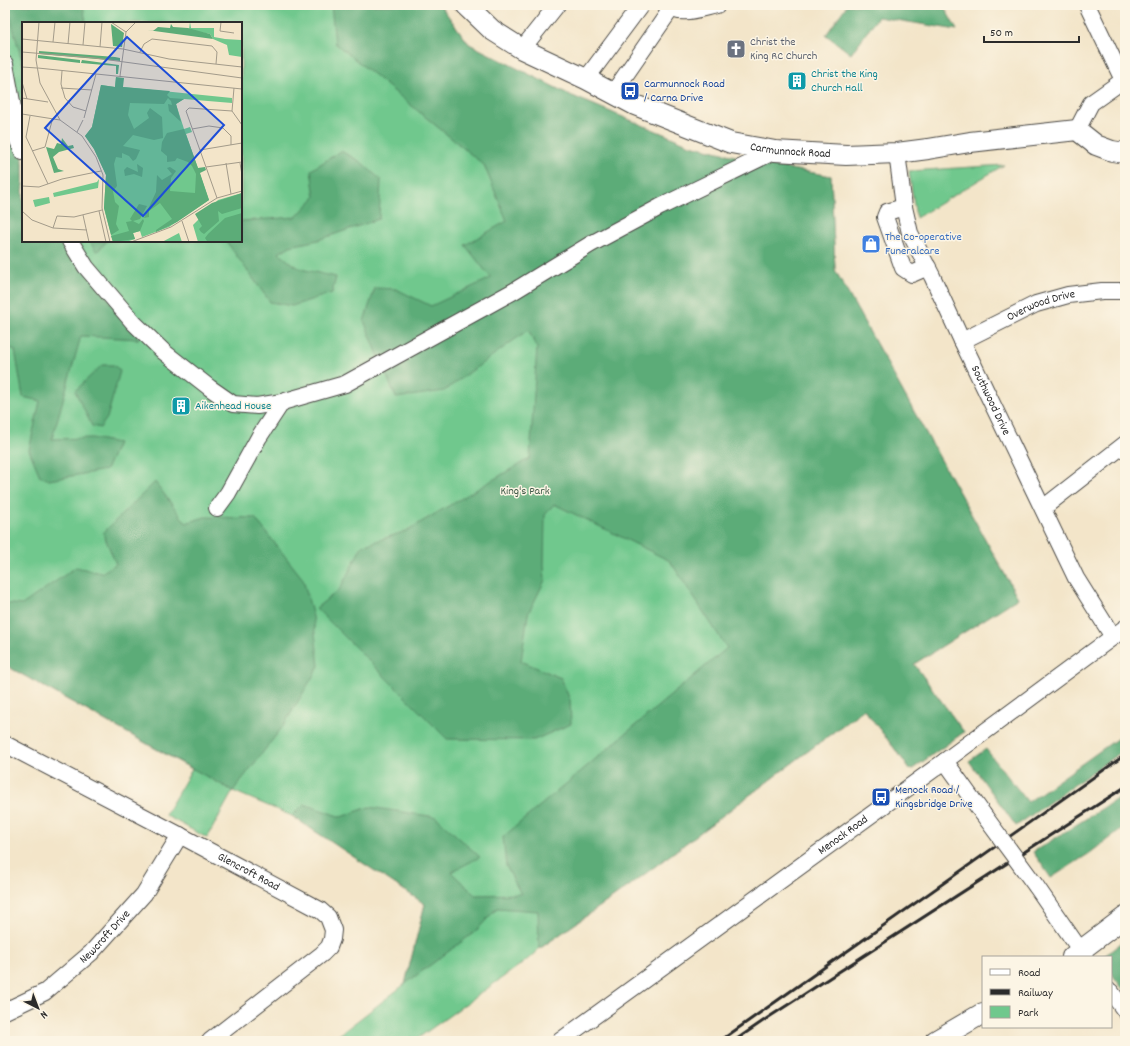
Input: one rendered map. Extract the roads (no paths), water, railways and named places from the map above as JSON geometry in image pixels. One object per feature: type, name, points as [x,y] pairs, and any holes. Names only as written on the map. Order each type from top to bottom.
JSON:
[{"type":"main road","name":"Carmunnock Road","points":[[466,5],[492,30],[522,49],[586,79],[635,105],[731,143],[775,151],[846,155],[897,153],[970,142],[1076,130]]},
{"type":"main road","points":[[1076,130],[1096,145],[1112,151],[1125,153]]},
{"type":"main road","points":[[1079,955],[1125,917]]},
{"type":"main road","points":[[935,1041],[958,1035],[982,1014]]},
{"type":"street","points":[[522,49],[556,5]]},
{"type":"street","points":[[586,79],[641,5]]},
{"type":"street","points":[[613,93],[668,7],[677,11],[686,12],[717,5]]},
{"type":"street","points":[[1076,130],[1091,103],[1124,79],[1086,5]]},
{"type":"street","points":[[5,64],[18,141],[22,150]]},
{"type":"street","points":[[71,242],[86,267],[133,322],[164,352],[233,404],[257,406],[282,402],[345,384],[514,291],[591,244],[657,208],[775,151]]},
{"type":"street","name":"Southwood Drive","points":[[897,153],[904,207],[910,233],[928,267],[1076,578],[1119,633]]},
{"type":"street","points":[[904,207],[887,212],[885,217],[903,268],[912,274],[928,267]]},
{"type":"street","name":"Overwood Drive","points":[[962,341],[1036,304],[1068,295],[1102,291],[1125,291]]},
{"type":"street","points":[[217,508],[228,493],[259,437],[282,402]]},
{"type":"street","points":[[1043,508],[1125,444]]},
{"type":"street","name":"Menock Road","points":[[560,1041],[1119,633]]},
{"type":"street","name":"Glencroft Road","points":[[6,748],[180,835],[320,910],[328,917],[333,930],[329,947],[210,1041]]},
{"type":"street","points":[[945,761],[1036,886],[1079,955]]},
{"type":"street","name":"Newcroft Drive","points":[[5,1011],[45,992],[91,952],[144,894],[180,835]]},
{"type":"street","points":[[1112,993],[1125,1011]]},
{"type":"railway","points":[[720,1041],[1125,755]]},
{"type":"railway","points":[[734,1041],[1125,787]]},
{"type":"place","name":"Christ the King RC Church","points":[[736,49]]},
{"type":"place","name":"Christ the King Church Hall","points":[[797,81]]},
{"type":"place","name":"Carmunnock Road / Carna Drive","points":[[630,91]]},
{"type":"place","name":"The Co-operative Funeralcare","points":[[871,244]]},
{"type":"place","name":"Aikenhead House","points":[[181,406]]},
{"type":"place","name":"Menock Road / Kingsbridge Drive","points":[[881,797]]},
{"type":"park label","name":"King's Park","points":[[525,491]]}]
